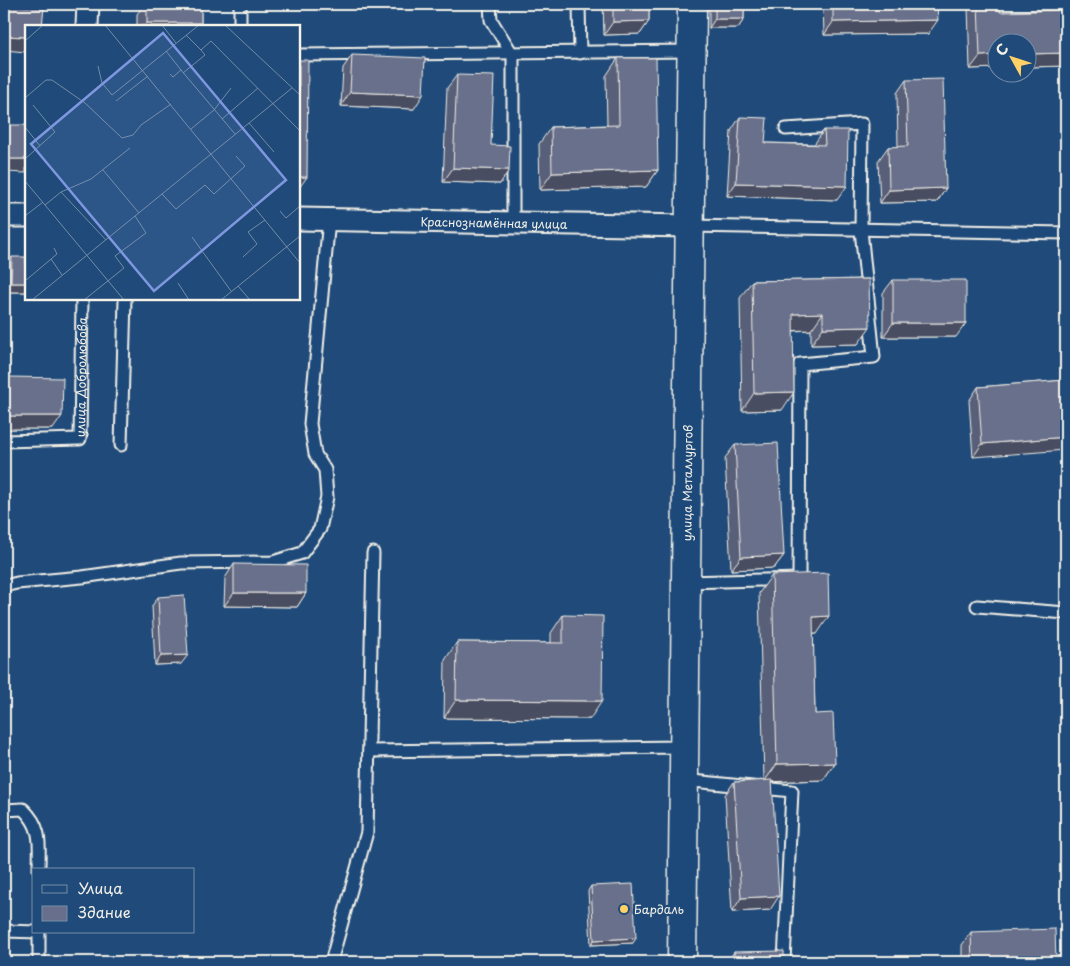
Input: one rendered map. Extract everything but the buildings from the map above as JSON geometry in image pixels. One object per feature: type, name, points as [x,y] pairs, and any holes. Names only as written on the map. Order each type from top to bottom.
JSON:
[{"type":"street","points":[[87,25],[88,4]]},
{"type":"street","name":"улица Металлургов","points":[[682,962],[692,4]]},
{"type":"street","points":[[4,216],[25,216]]},
{"type":"street","name":"Краснознамённая улица","points":[[300,219],[689,226]]},
{"type":"lane","points":[[240,4],[240,25]]},
{"type":"lane","points":[[490,4],[491,20],[513,54],[513,224]]},
{"type":"lane","points":[[579,4],[580,53]]},
{"type":"lane","points":[[300,55],[692,51]]},
{"type":"lane","points":[[685,582],[799,578],[800,364],[874,357],[862,230],[862,124],[786,129]]},
{"type":"lane","points":[[4,586],[180,563],[273,562],[302,553],[320,529],[327,497],[325,470],[315,454],[310,424],[329,219]]},
{"type":"lane","points":[[689,226],[1066,233]]},
{"type":"lane","name":"улица Добролюбова","points":[[4,441],[80,439],[82,300]]},
{"type":"lane","points":[[121,445],[124,300]]},
{"type":"lane","points":[[330,962],[367,832],[373,554]]},
{"type":"lane","points":[[977,606],[1066,613]]},
{"type":"lane","points":[[368,751],[683,747]]},
{"type":"lane","points":[[683,780],[792,791],[784,962]]},
{"type":"lane","points":[[4,810],[23,809],[32,818],[38,830],[38,868]]},
{"type":"lane","points":[[4,932],[32,932]]},
{"type":"lane","points":[[38,934],[39,962]]},
{"type":"place","name":"Бардаль","points":[[624,909]]}]
